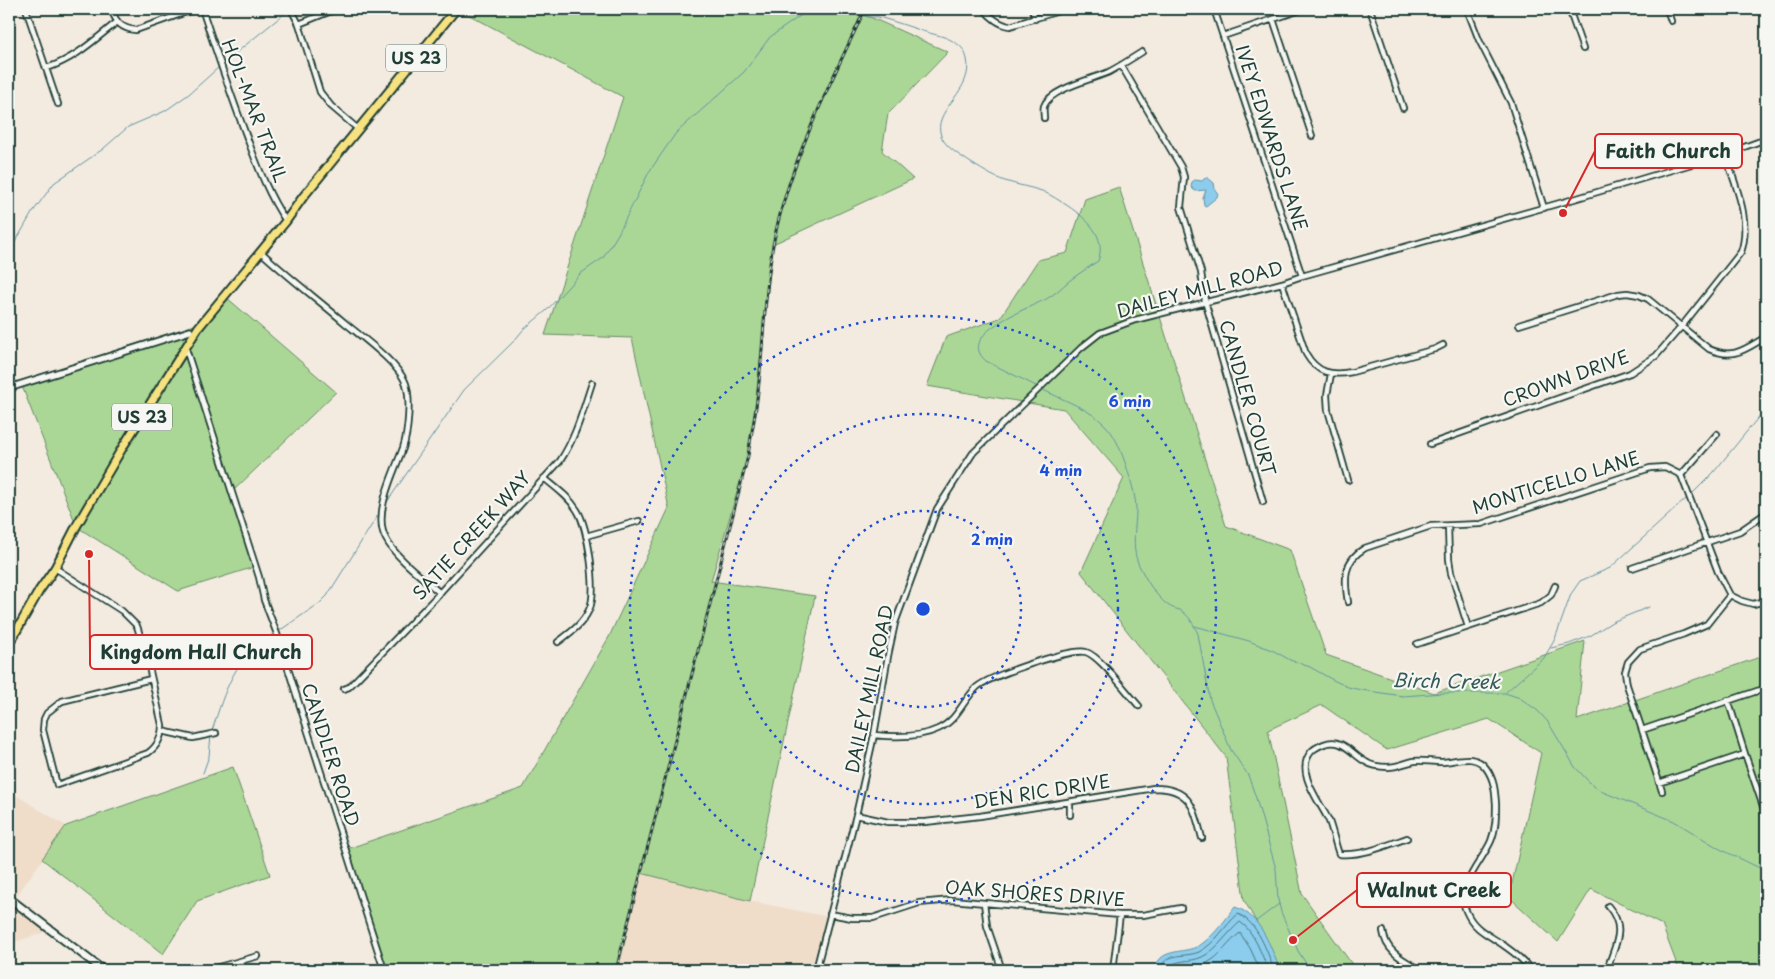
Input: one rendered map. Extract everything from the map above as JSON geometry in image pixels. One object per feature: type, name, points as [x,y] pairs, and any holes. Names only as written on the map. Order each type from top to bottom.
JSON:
[{"type":"main road","name":"US 23","points":[[9,644],[39,591],[55,568],[77,525],[124,445],[198,328],[456,9]]},
{"type":"main road","points":[[9,898],[103,970]]},
{"type":"street","points":[[26,9],[58,104]]},
{"type":"street","points":[[111,9],[117,22],[126,29],[141,29],[195,9]]},
{"type":"street","name":"HOL-MAR TRAIL","points":[[202,9],[228,87],[264,181],[277,208],[286,221]]},
{"type":"street","points":[[291,9],[299,24],[320,92],[331,106],[358,128]]},
{"type":"street","points":[[299,24],[336,9]]},
{"type":"street","points":[[367,9],[374,12]]},
{"type":"street","points":[[984,9],[1004,25],[1010,26],[1065,9]]},
{"type":"street","points":[[1032,9],[1035,19]]},
{"type":"street","name":"IVEY EDWARDS LANE","points":[[1214,9],[1302,276]]},
{"type":"street","points":[[1223,36],[1303,9]]},
{"type":"street","points":[[1370,9],[1403,108]]},
{"type":"street","points":[[1467,9],[1479,40],[1511,103],[1544,208]]},
{"type":"street","points":[[1570,9],[1582,48]]},
{"type":"street","points":[[1667,9],[1671,22]]},
{"type":"street","points":[[1273,19],[1312,136]]},
{"type":"street","points":[[47,68],[80,53],[117,22]]},
{"type":"street","points":[[1044,118],[1043,108],[1046,101],[1068,86],[1099,76],[1142,52]]},
{"type":"street","name":"CANDLER COURT","points":[[1121,65],[1181,167],[1184,177],[1181,207],[1200,272],[1205,302],[1263,502]]},
{"type":"street","name":"DAILEY MILL ROAD","points":[[816,970],[856,815],[874,735],[895,622],[938,509],[973,453],[1081,348],[1100,334],[1134,320],[1282,283],[1544,208],[1725,154],[1766,138]]},
{"type":"street","name":"CROWN DRIVE","points":[[1430,444],[1630,373],[1656,356],[1741,252],[1746,228],[1725,154]]},
{"type":"street","points":[[261,252],[368,340],[399,371],[406,384],[408,415],[404,446],[384,501],[382,530],[392,548],[440,592]]},
{"type":"street","points":[[1282,283],[1306,354],[1317,368],[1331,374],[1352,372],[1435,349],[1443,344]]},
{"type":"street","points":[[1519,325],[1600,299],[1627,293],[1648,299],[1709,349],[1727,355],[1741,351],[1766,337]]},
{"type":"street","points":[[9,388],[198,328]]},
{"type":"street","name":"CANDLER ROAD","points":[[186,349],[259,577],[264,600],[277,634],[384,970]]},
{"type":"street","points":[[1331,374],[1328,410],[1348,480]]},
{"type":"street","name":"SATIE CREEK WAY","points":[[344,689],[355,681],[440,592],[560,461],[570,446],[592,382]]},
{"type":"street","points":[[1717,434],[1682,475],[1718,572],[1730,595],[1753,604],[1766,601]]},
{"type":"street","name":"MONTICELLO LANE","points":[[1348,602],[1345,586],[1346,575],[1352,559],[1358,552],[1366,548],[1431,526],[1482,524],[1650,468],[1665,467],[1682,475]]},
{"type":"street","points":[[544,478],[568,498],[578,510],[589,547],[593,597],[590,609],[575,630],[558,642]]},
{"type":"street","points":[[1632,568],[1740,531],[1766,513]]},
{"type":"street","points":[[586,536],[638,521]]},
{"type":"street","points":[[1448,526],[1451,573],[1468,626]]},
{"type":"street","points":[[55,568],[122,610],[137,626],[146,658],[151,679],[162,731],[155,748],[148,753],[57,784],[43,730],[44,719],[47,713],[62,701],[151,679]]},
{"type":"street","points":[[1417,644],[1541,603],[1551,595],[1556,586]]},
{"type":"street","points":[[1662,791],[1626,685],[1625,672],[1628,662],[1640,649],[1707,624],[1730,595]]},
{"type":"street","points":[[146,658],[187,647]]},
{"type":"street","points":[[874,735],[908,736],[938,729],[958,713],[977,688],[989,680],[1073,652],[1085,652],[1096,658],[1139,706]]},
{"type":"street","points":[[1642,730],[1766,688]]},
{"type":"street","points":[[1728,700],[1766,815]]},
{"type":"street","points":[[162,731],[192,738],[216,733]]},
{"type":"street","points":[[1407,838],[1349,855],[1339,854],[1329,821],[1309,784],[1306,761],[1310,752],[1327,743],[1335,742],[1343,744],[1358,758],[1368,764],[1380,766],[1390,767],[1415,761],[1440,762],[1464,758],[1475,759],[1485,766],[1496,792],[1495,826],[1486,850],[1466,886],[1464,900],[1466,911],[1473,924],[1522,959],[1531,970]]},
{"type":"street","points":[[1659,783],[1745,754]]},
{"type":"street","name":"DEN RIC DRIVE","points":[[856,815],[888,822],[925,822],[980,816],[1154,788],[1174,790],[1184,795],[1197,818],[1202,838]]},
{"type":"street","points":[[1760,797],[1766,795]]},
{"type":"street","points":[[1070,802],[1070,815]]},
{"type":"street","name":"OAK SHORES DRIVE","points":[[830,914],[852,918],[873,918],[919,902],[952,900],[1120,915],[1150,914],[1181,908]]},
{"type":"street","points":[[984,903],[986,926],[1002,970]]},
{"type":"street","points":[[1607,970],[1620,932],[1613,912],[1608,906]]},
{"type":"street","points":[[1113,970],[1120,915]]},
{"type":"street","points":[[1382,931],[1384,942],[1391,950],[1422,970]]},
{"type":"street","points":[[208,970],[258,956]]},
{"type":"shaded area","points":[[9,791],[66,826],[13,901],[51,930],[9,944]]},
{"type":"shaded area","points":[[640,873],[750,901],[829,917],[814,970],[618,970]]},
{"type":"green space","points":[[458,9],[852,9],[948,52],[888,114],[882,151],[913,179],[773,244],[751,444],[711,581],[815,596],[750,901],[641,873],[618,970],[384,970],[344,850],[523,788],[609,637],[669,508],[632,338],[545,335],[623,97]]},
{"type":"green space","points":[[1119,187],[1226,526],[1290,550],[1326,655],[1434,693],[1585,641],[1577,720],[1766,655],[1766,970],[1679,970],[1662,925],[1591,889],[1558,942],[1509,897],[1541,753],[1489,719],[1387,750],[1322,705],[1268,730],[1302,894],[1356,970],[1277,970],[1267,941],[1244,900],[1226,757],[1081,572],[1124,478],[1064,409],[927,386],[946,337],[1000,318],[1038,260],[1067,253],[1085,199]]},
{"type":"green space","points":[[226,297],[336,392],[234,490],[254,567],[178,591],[77,527],[20,381],[204,322]]},
{"type":"green space","points":[[233,767],[270,875],[197,901],[163,954],[42,859],[66,826]]},
{"type":"water","points":[[1205,178],[1214,183],[1218,194],[1206,206],[1204,205],[1203,198],[1206,190],[1195,191],[1191,187],[1192,182],[1195,180],[1202,181]]},
{"type":"water","points":[[1235,907],[1252,917],[1264,933],[1280,970],[1155,970],[1162,957],[1197,947],[1203,943],[1216,931]]},
{"type":"waterway","points":[[385,505],[464,390],[523,330],[547,310],[580,274],[603,258],[618,234],[649,172],[676,133],[744,72],[770,37],[810,9]]},
{"type":"waterway","points":[[845,9],[944,37],[959,45],[966,56],[968,70],[965,80],[943,115],[940,123],[941,137],[951,149],[977,167],[1005,181],[1042,191],[1059,200],[1082,217],[1094,229],[1100,244],[1098,261],[1072,278],[1048,298],[999,322],[980,341],[979,351],[986,361],[1038,387]]},
{"type":"waterway","points":[[222,64],[289,10]]},
{"type":"waterway","points":[[9,253],[32,213],[54,183],[103,149],[128,127],[165,111],[189,94],[219,67]]},
{"type":"waterway","points":[[1041,389],[1093,415],[1107,427],[1118,445],[1128,470],[1135,499],[1134,543],[1138,563],[1147,581],[1159,597],[1169,606],[1180,610],[1186,615],[1198,634],[1210,700],[1231,750],[1248,775],[1256,798],[1276,869],[1278,900],[1281,912],[1298,951],[1305,962],[1314,970]]},
{"type":"waterway","points":[[1690,496],[1713,473],[1766,408]]},
{"type":"waterway","points":[[1506,692],[1544,658],[1555,639],[1571,594],[1580,581],[1610,568],[1687,498]]},
{"type":"waterway","points":[[279,631],[320,603],[327,596],[380,512]]},
{"type":"waterway","points":[[1551,648],[1590,636],[1612,622],[1649,607]]},
{"type":"waterway","name":"Birch Creek","points":[[1195,626],[1249,641],[1310,667],[1348,687],[1361,690],[1403,696],[1443,693],[1505,693],[1520,698],[1538,711],[1548,722],[1575,767],[1592,785],[1603,792],[1674,821],[1720,849],[1766,871]]},
{"type":"waterway","points":[[212,731],[233,675],[250,652],[275,633]]},
{"type":"waterway","points":[[203,773],[209,756],[211,735]]},
{"type":"waterway","points":[[1255,922],[1279,904]]},
{"type":"railway","points":[[616,970],[748,456],[759,387],[770,265],[780,214],[789,184],[812,124],[865,9]]},
{"type":"place","name":"Faith Church","points":[[1563,213]]},
{"type":"place","name":"Kingdom Hall Church","points":[[89,554]]},
{"type":"place","name":"Walnut Creek","points":[[1293,940]]}]
